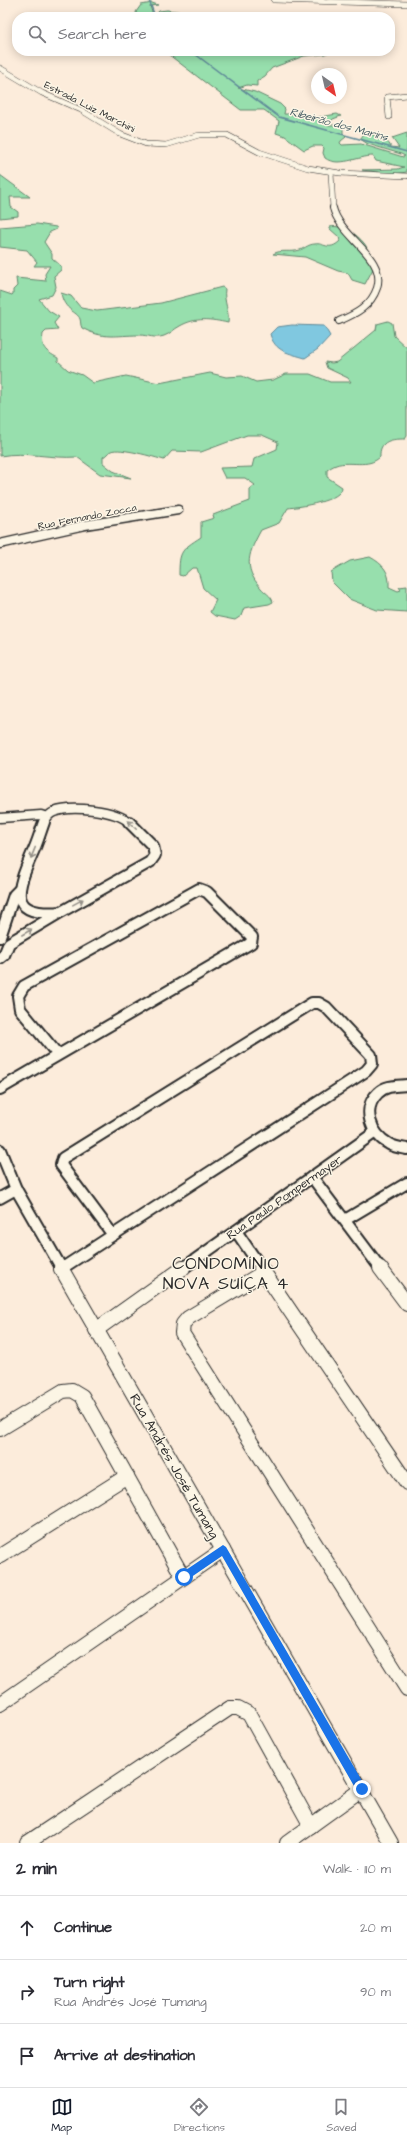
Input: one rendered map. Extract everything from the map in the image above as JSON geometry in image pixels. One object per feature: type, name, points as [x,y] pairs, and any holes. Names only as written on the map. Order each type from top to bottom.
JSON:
[{"type":"street","points":[[274,0],[407,4]]},
{"type":"street","name":"Estrada Luiz Marchini","points":[[0,68],[42,93],[81,110],[120,134],[146,144],[166,145],[199,135],[227,135],[259,152],[308,168],[331,172],[407,176]]},
{"type":"street","points":[[389,117],[387,97],[407,95]]},
{"type":"street","points":[[331,172],[332,204],[335,217],[341,227],[374,262],[380,274],[377,290],[371,302],[363,310],[339,321]]},
{"type":"street","name":"Rua Fernando Zocca","points":[[0,544],[85,525],[178,510]]},
{"type":"street","points":[[0,937],[14,895],[19,890],[47,817],[54,812],[62,809],[109,812],[127,820],[153,846],[155,852],[150,862],[61,912],[9,944],[4,955],[0,958]]},
{"type":"street","points":[[0,818],[41,815],[47,817]]},
{"type":"street","points":[[0,1089],[251,943],[252,937],[207,892],[199,889],[24,986],[18,996],[20,1009],[58,1055]]},
{"type":"street","points":[[19,890],[24,903],[29,908],[44,913],[61,912]]},
{"type":"street","points":[[61,1269],[113,1236],[366,1070],[372,1064],[371,1055],[326,1007],[319,1003],[312,1003],[66,1155],[62,1158],[61,1165],[113,1236]]},
{"type":"street","points":[[407,1085],[388,1087],[374,1096],[368,1110],[370,1126],[374,1133],[388,1144],[407,1149]]},
{"type":"street","name":"Rua Paulo Pompermayer","points":[[96,1330],[374,1133]]},
{"type":"street","name":"Rua Andrés José Tumang","points":[[0,1150],[16,1189],[61,1269],[362,1789],[391,1843]]},
{"type":"street","points":[[312,1177],[407,1304]]},
{"type":"street","points":[[344,1220],[407,1183]]},
{"type":"street","points":[[0,1198],[16,1189]]},
{"type":"street","points":[[236,1231],[407,1483]]},
{"type":"street","points":[[264,1272],[188,1318],[183,1324],[182,1332],[407,1690]]},
{"type":"street","points":[[0,1429],[63,1391],[77,1392],[82,1396],[184,1577]]},
{"type":"street","points":[[0,1556],[127,1476]]},
{"type":"street","points":[[0,1704],[223,1550]]},
{"type":"street","points":[[27,1843],[223,1711],[230,1708],[238,1708],[249,1714],[311,1826]]},
{"type":"street","points":[[287,1843],[362,1789]]},
{"type":"green space","points":[[152,3],[158,5],[150,6],[152,12],[136,12],[141,5]]},
{"type":"green space","points":[[167,10],[184,12],[158,12]]},
{"type":"green space","points":[[171,56],[304,56],[272,68],[265,76],[257,81],[257,86],[247,85],[238,88],[255,92],[280,104],[285,109],[284,114],[297,114],[308,119],[337,114],[341,116],[333,119],[327,125],[336,125],[343,128],[343,134],[346,137],[340,143],[342,145],[361,144],[403,157],[405,156],[368,144],[360,139],[364,134],[372,135],[380,137],[391,147],[399,148],[392,138],[407,133],[407,172],[393,174],[362,170],[398,169],[404,167],[376,161],[373,156],[342,162],[330,161],[325,158],[323,153],[324,148],[322,146],[313,146],[304,150],[285,136],[276,133],[279,121],[264,110],[241,110]]},
{"type":"green space","points":[[0,175],[30,197],[10,197],[11,207],[18,212],[18,216],[0,218]]},
{"type":"green space","points":[[37,224],[56,227],[57,229],[50,232],[44,242],[52,254],[52,258],[61,266],[61,270],[54,276],[56,287],[52,295],[39,299],[49,311],[59,317],[54,323],[58,330],[46,331],[43,334],[43,346],[47,351],[58,358],[58,361],[68,370],[82,375],[93,383],[126,376],[159,383],[210,373],[226,377],[242,376],[256,382],[273,380],[286,374],[310,374],[330,382],[351,382],[348,378],[327,368],[325,362],[337,362],[376,330],[377,324],[388,321],[392,323],[394,336],[407,348],[407,436],[405,439],[395,439],[384,444],[380,451],[380,457],[375,461],[370,463],[347,463],[335,465],[327,470],[327,477],[342,487],[340,492],[328,500],[288,508],[279,523],[261,530],[253,545],[249,559],[249,566],[255,580],[273,602],[244,608],[241,616],[235,620],[215,616],[210,612],[216,600],[203,588],[197,568],[192,568],[183,576],[179,575],[179,567],[182,552],[185,548],[201,537],[201,522],[214,518],[213,515],[250,501],[250,489],[255,485],[245,478],[225,478],[220,468],[252,467],[254,459],[277,449],[278,442],[262,435],[247,435],[201,452],[172,451],[164,460],[122,450],[111,451],[103,457],[103,463],[113,471],[131,478],[100,474],[77,457],[19,454],[0,456],[0,291],[12,295],[13,290],[17,286],[16,278],[46,281],[45,274],[50,266],[34,266],[37,262],[27,250],[0,247],[0,227]]},
{"type":"green space","points":[[330,227],[340,227],[346,229],[360,238],[366,246],[374,267],[365,284],[352,280],[348,273],[338,271],[305,257],[273,254],[300,250],[313,244],[333,246],[340,241],[339,237],[330,229]]},
{"type":"green space","points":[[222,287],[225,289],[228,323],[209,320],[192,321],[161,337],[139,335],[117,336],[90,332],[82,328],[80,319],[65,304],[61,293],[71,296],[81,308],[97,311],[161,303]]},
{"type":"green space","points":[[370,557],[385,569],[389,587],[398,591],[401,590],[399,587],[407,586],[407,612],[377,610],[349,599],[332,582],[331,572],[350,561]]},
{"type":"water","points":[[292,325],[324,326],[330,336],[318,349],[305,358],[293,355],[283,351],[275,345],[270,334],[277,327]]},
{"type":"waterway","name":"Ribeirão dos Marins","points":[[149,0],[153,12]]},
{"type":"waterway","name":"Ribeirão dos Marins","points":[[198,56],[279,117],[407,152]]},
{"type":"district","name":"CONDOMÍNIO NOVA SUÍÇA 4","points":[[226,1273]]},
{"type":"route","points":[[184,1577],[223,1550],[362,1789]]}]
